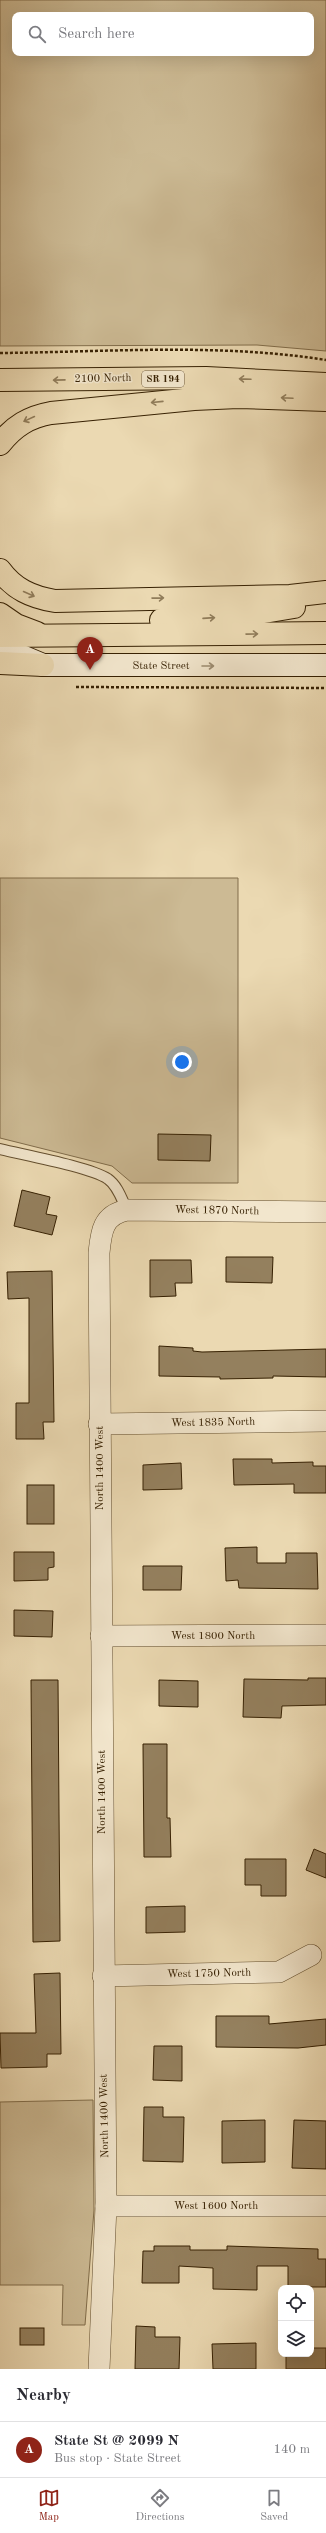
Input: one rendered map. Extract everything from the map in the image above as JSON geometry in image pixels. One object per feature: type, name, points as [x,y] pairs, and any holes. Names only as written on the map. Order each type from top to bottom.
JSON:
[{"type":"highway","name":"2100 North","points":[[0,380],[206,378],[326,384]]},
{"type":"highway","points":[[0,444],[17,425],[39,415],[51,412],[194,399],[238,397],[326,400]]},
{"type":"highway","points":[[0,570],[18,588],[29,595],[55,601],[290,596],[326,592]]},
{"type":"highway","points":[[74,635],[141,622],[239,616],[313,604],[326,599]]},
{"type":"highway","points":[[0,614],[16,625],[46,636]]},
{"type":"highway","points":[[0,636],[326,633]]},
{"type":"highway","points":[[0,663],[43,665]]},
{"type":"main road","name":"State Street","points":[[0,647],[22,658],[43,665],[326,665]]},
{"type":"street","name":"West 1870 North","points":[[119,1214],[326,1212]]},
{"type":"street","name":"North 1400 West","points":[[99,2369],[106,2206],[103,1976],[99,1254],[101,1230],[119,1214]]},
{"type":"street","name":"West 1835 North","points":[[99,1424],[326,1421]]},
{"type":"street","name":"West 1800 North","points":[[101,1636],[326,1635]]},
{"type":"street","name":"West 1750 North","points":[[103,1976],[279,1972],[311,1955]]},
{"type":"street","name":"West 1600 North","points":[[106,2206],[326,2206]]},
{"type":"lane","points":[[0,1149],[90,1172],[107,1179],[116,1188],[119,1214]]},
{"type":"path","points":[[0,353],[227,350],[294,355],[326,360]]},
{"type":"path","points":[[70,687],[326,688]]},
{"type":"shaded area","points":[[0,0],[326,0],[326,351],[257,345],[0,346]]},
{"type":"shaded area","points":[[0,878],[238,878],[238,1183],[132,1183],[112,1166],[0,1138]]},
{"type":"shaded area","points":[[93,2100],[94,2210],[85,2325],[62,2325],[63,2285],[0,2285],[0,2102]]},
{"type":"building","points":[[158,1134],[211,1135],[210,1161],[158,1160]]},
{"type":"building","points":[[22,1190],[50,1197],[46,1214],[57,1216],[52,1235],[14,1226]]},
{"type":"building","points":[[226,1257],[273,1257],[272,1283],[226,1282]]},
{"type":"building","points":[[150,1260],[191,1260],[192,1283],[175,1283],[176,1296],[150,1297]]},
{"type":"building","points":[[52,1271],[54,1422],[43,1422],[44,1439],[16,1439],[16,1403],[29,1403],[29,1298],[8,1299],[7,1272]]},
{"type":"building","points":[[159,1346],[193,1348],[193,1351],[202,1352],[326,1349],[326,1377],[273,1376],[273,1378],[220,1379],[220,1377],[159,1376]]},
{"type":"building","points":[[233,1459],[272,1459],[272,1463],[313,1462],[313,1466],[326,1466],[326,1493],[294,1493],[294,1484],[234,1485]]},
{"type":"building","points":[[181,1463],[182,1489],[143,1490],[143,1465]]},
{"type":"building","points":[[27,1485],[54,1485],[54,1524],[27,1524]]},
{"type":"building","points":[[257,1547],[257,1563],[286,1563],[286,1553],[317,1553],[318,1589],[239,1588],[238,1580],[226,1581],[225,1548]]},
{"type":"building","points":[[14,1552],[54,1552],[54,1567],[48,1568],[48,1580],[14,1581]]},
{"type":"building","points":[[143,1566],[182,1566],[181,1590],[143,1590]]},
{"type":"building","points":[[14,1610],[53,1611],[52,1637],[14,1636]]},
{"type":"building","points":[[308,1678],[326,1678],[326,1705],[282,1706],[281,1718],[243,1717],[244,1679],[308,1680]]},
{"type":"building","points":[[31,1680],[58,1680],[60,1941],[33,1942]]},
{"type":"building","points":[[159,1680],[198,1681],[198,1707],[159,1706]]},
{"type":"building","points":[[143,1744],[167,1744],[167,1818],[170,1818],[171,1857],[144,1857]]},
{"type":"building","points":[[314,1849],[326,1854],[326,1878],[306,1870]]},
{"type":"building","points":[[245,1859],[286,1859],[286,1896],[261,1896],[261,1885],[245,1885]]},
{"type":"building","points":[[185,1906],[185,1932],[146,1933],[146,1907]]},
{"type":"building","points":[[60,1973],[61,2054],[47,2054],[47,2067],[1,2068],[0,2033],[36,2033],[34,1974]]},
{"type":"building","points":[[216,2016],[269,2016],[269,2024],[326,2019],[326,2045],[298,2048],[216,2047]]},
{"type":"building","points":[[154,2046],[182,2046],[182,2081],[153,2080]]},
{"type":"building","points":[[144,2107],[163,2107],[163,2117],[184,2117],[183,2162],[143,2161]]},
{"type":"building","points":[[265,2120],[265,2162],[222,2163],[222,2121]]},
{"type":"building","points":[[294,2120],[326,2121],[326,2169],[292,2168]]},
{"type":"building","points":[[154,2246],[190,2246],[190,2250],[227,2250],[227,2246],[318,2249],[318,2259],[326,2259],[326,2287],[314,2287],[314,2285],[288,2285],[288,2266],[257,2266],[257,2290],[213,2289],[213,2268],[179,2266],[179,2283],[142,2283],[143,2251],[154,2251]]},
{"type":"building","points":[[136,2326],[155,2327],[155,2337],[180,2337],[179,2369],[135,2369]]},
{"type":"building","points":[[20,2328],[44,2328],[44,2345],[20,2345]]},
{"type":"building","points":[[256,2343],[256,2369],[213,2369],[212,2344]]},
{"type":"building","points":[[314,2348],[326,2348],[326,2369],[286,2369],[286,2357],[314,2357]]},
{"type":"place","name":"State St @ 2099 N","points":[[90,670]]}]
